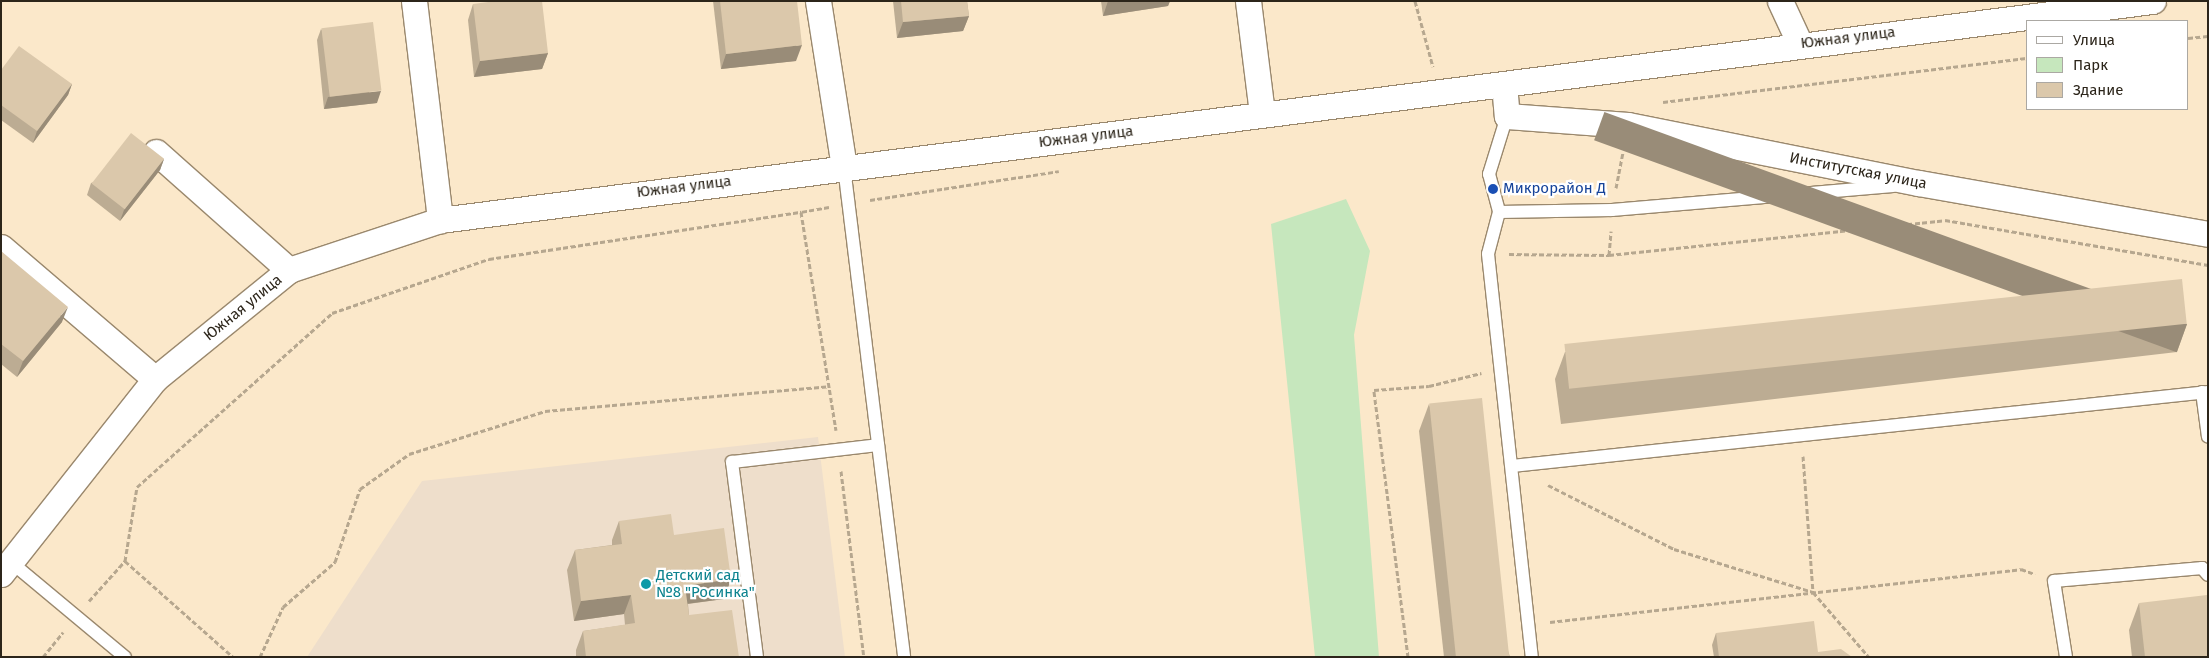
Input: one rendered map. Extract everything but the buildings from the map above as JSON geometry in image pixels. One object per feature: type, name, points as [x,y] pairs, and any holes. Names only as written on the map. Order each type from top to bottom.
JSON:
[{"type":"street","points":[[414,1],[440,220]]},
{"type":"street","points":[[818,1],[844,167]]},
{"type":"street","points":[[1248,1],[1262,114]]},
{"type":"street","points":[[1780,1],[1800,44]]},
{"type":"street","name":"Южная улица","points":[[6,568],[155,379],[289,270],[440,220],[1543,79],[1800,44],[2153,1]]},
{"type":"street","points":[[1504,84],[1508,116]]},
{"type":"street","name":"Институтская улица","points":[[1508,116],[1628,125],[1919,183],[2208,234]]},
{"type":"street","points":[[156,152],[289,270]]},
{"type":"street","points":[[1,247],[155,379]]},
{"type":"lane","points":[[1508,116],[1489,174],[1499,212],[1488,254],[1530,624],[1532,657]]},
{"type":"lane","points":[[844,167],[904,657]]},
{"type":"lane","points":[[1499,212],[1612,210],[1919,183]]},
{"type":"lane","points":[[1512,466],[2205,392],[2208,436]]},
{"type":"lane","points":[[758,657],[732,462],[878,445]]},
{"type":"lane","points":[[6,568],[77,615],[125,657]]},
{"type":"lane","points":[[2066,657],[2054,581],[2202,568],[2208,575]]},
{"type":"path","points":[[1415,1],[1438,92]]},
{"type":"path","points":[[2189,38],[2208,36]]},
{"type":"path","points":[[1609,255],[1612,210],[1628,125],[1635,106],[2026,58]]},
{"type":"path","points":[[43,657],[125,561],[137,488],[332,313],[489,259],[1066,170]]},
{"type":"path","points":[[802,212],[839,451],[864,657]]},
{"type":"path","points":[[1488,254],[1609,255],[1945,220],[2208,265]]},
{"type":"path","points":[[1408,657],[1374,390],[1429,386],[1501,368]]},
{"type":"path","points":[[260,657],[283,607],[335,562],[360,489],[410,454],[544,411],[829,386]]},
{"type":"path","points":[[1801,436],[1814,592]]},
{"type":"path","points":[[1512,466],[1674,550],[1814,592],[1869,657]]},
{"type":"path","points":[[125,561],[233,657]]},
{"type":"path","points":[[1530,624],[2021,569],[2054,581]]},
{"type":"shaded area","points":[[818,437],[845,657],[307,657],[422,481]]},
{"type":"green space","points":[[1346,199],[1370,251],[1354,335],[1379,657],[1315,657],[1271,224]]},
{"type":"place","name":"Микрорайон Д","points":[[1493,189]]},
{"type":"place","name":"Детский сад №8 \"Росинка\"","points":[[646,584]]}]
